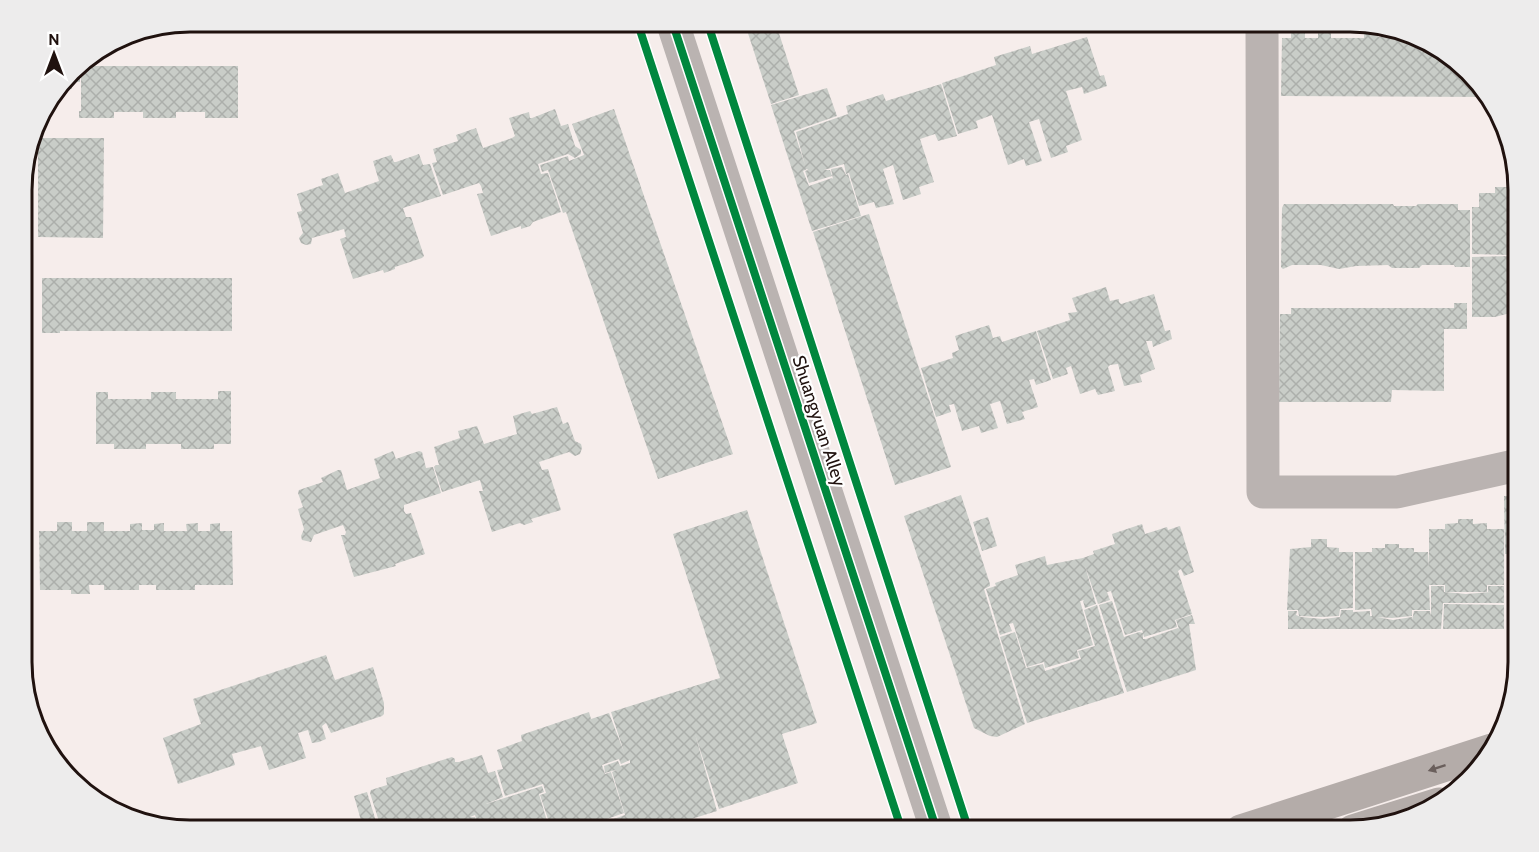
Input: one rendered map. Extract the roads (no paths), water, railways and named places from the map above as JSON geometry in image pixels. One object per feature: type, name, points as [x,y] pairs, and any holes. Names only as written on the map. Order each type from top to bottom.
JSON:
[{"type":"main road","points":[[1275,820],[1478,755]]},
{"type":"street","name":"Shuangyuan Alley","points":[[676,32],[933,820]]},
{"type":"street","points":[[1262,32],[1263,492],[1397,492],[1507,467]]}]
